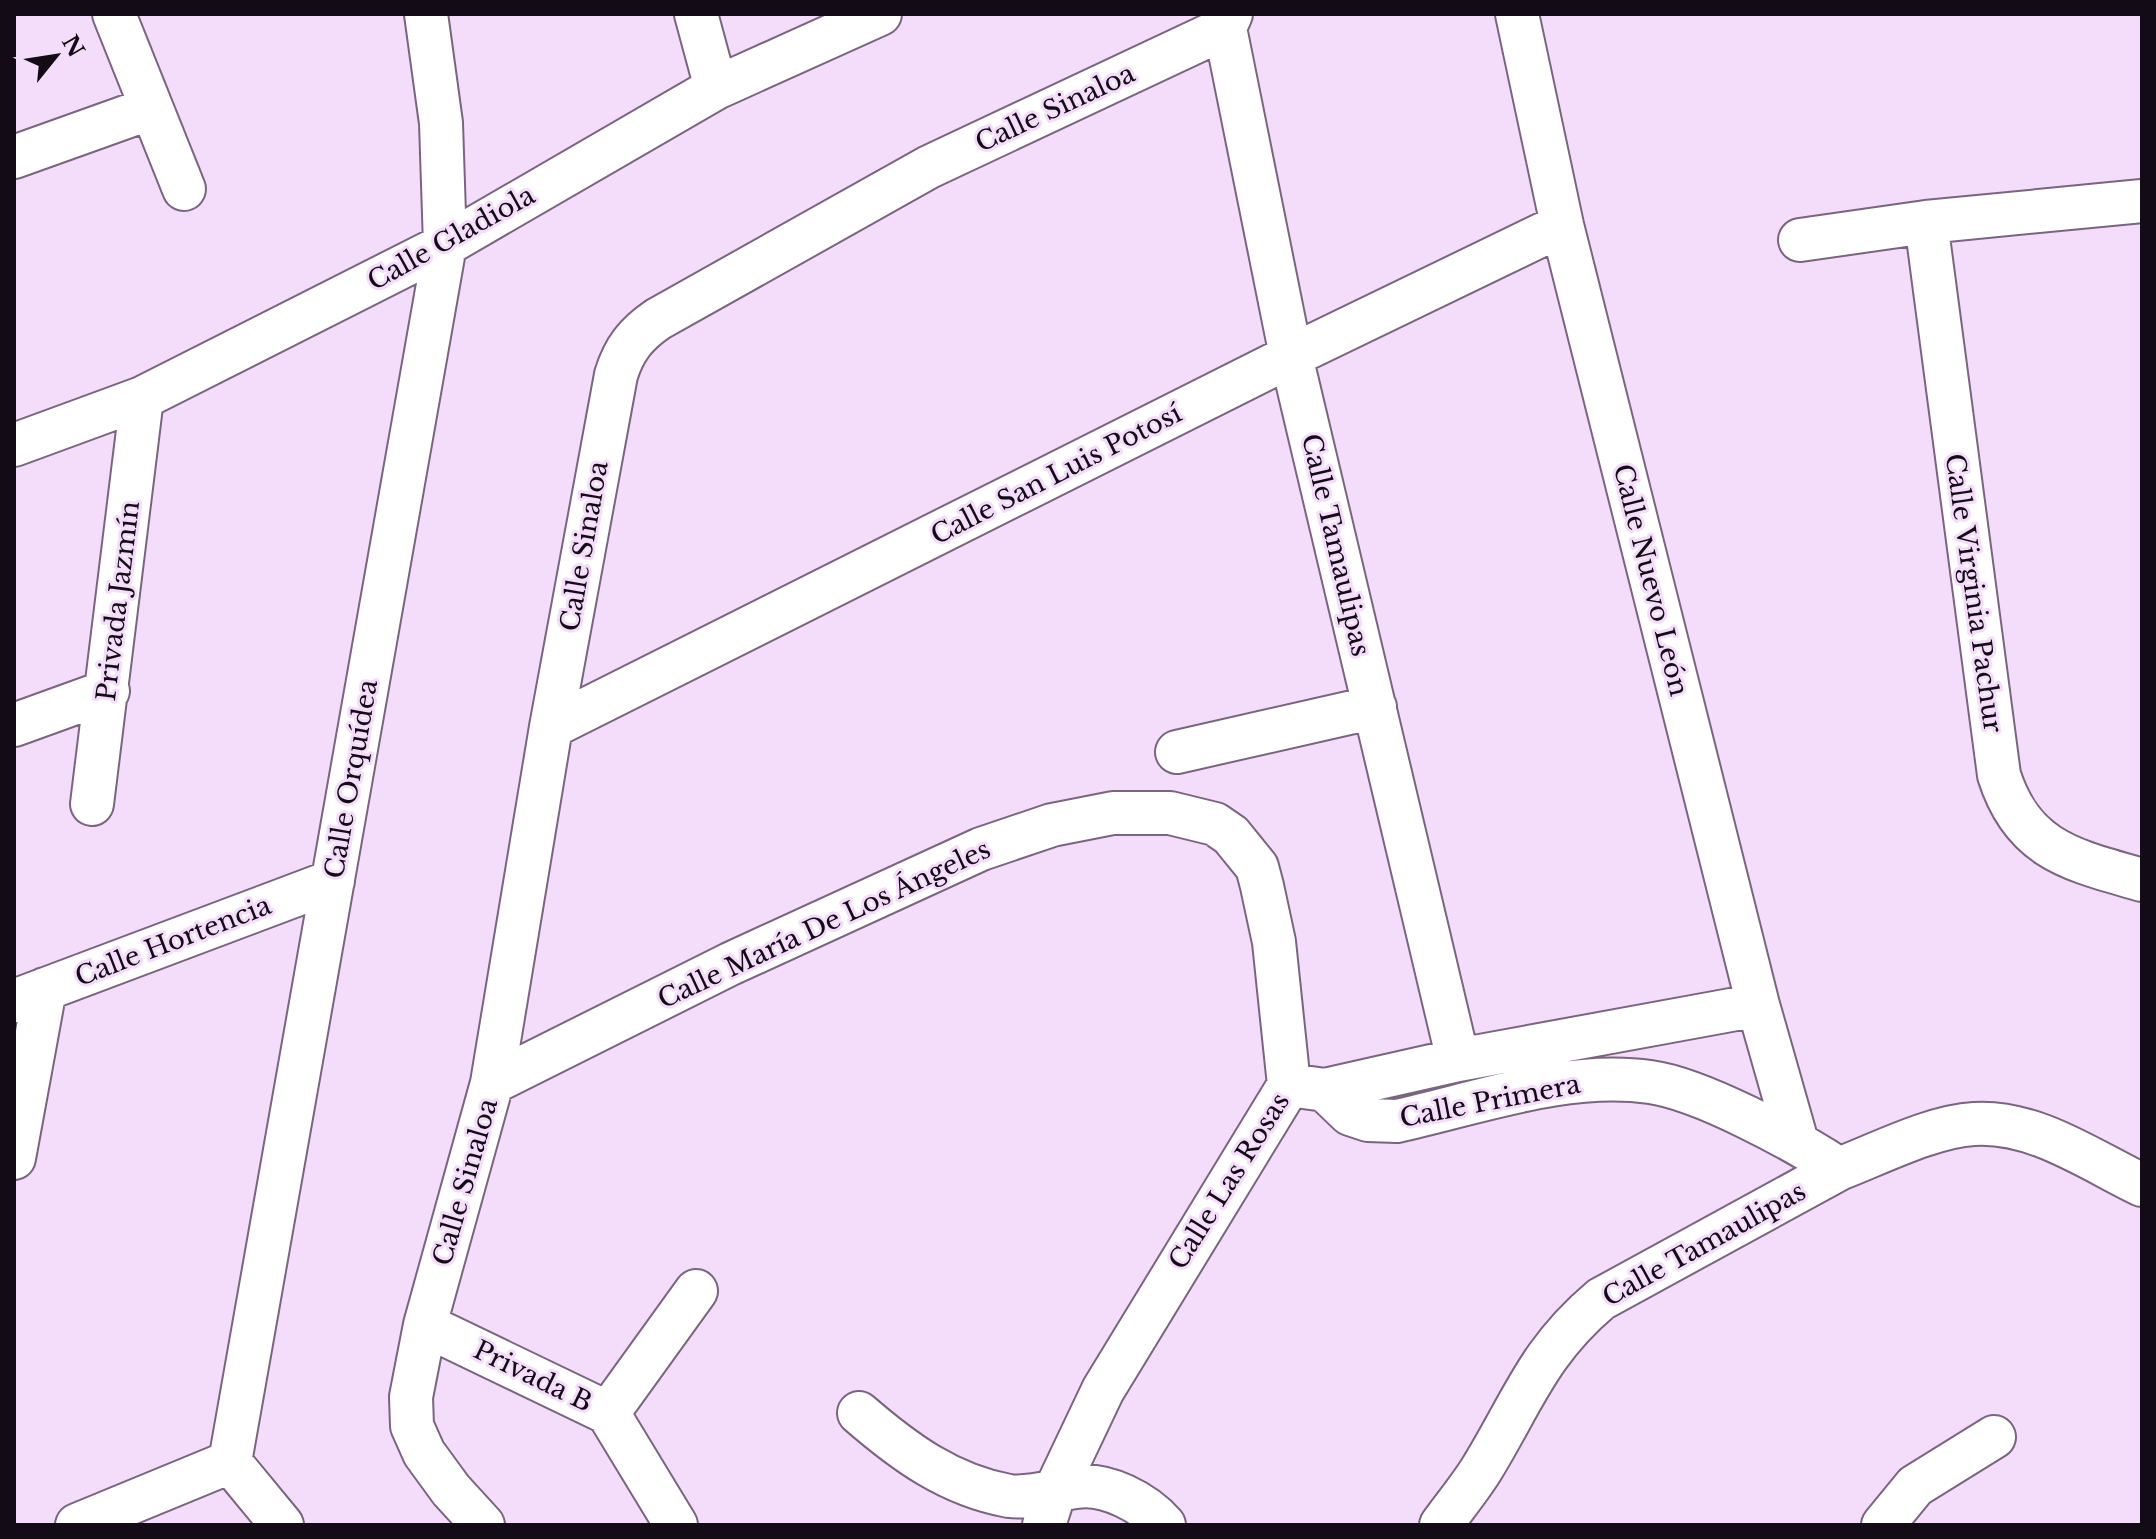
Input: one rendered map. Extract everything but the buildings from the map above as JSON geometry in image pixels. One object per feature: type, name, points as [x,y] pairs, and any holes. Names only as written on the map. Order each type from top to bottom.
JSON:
[{"type":"street","points":[[114,14],[184,189]]},
{"type":"street","name":"Calle Orquídea","points":[[230,1462],[445,245],[441,123],[426,14]]},
{"type":"street","points":[[696,14],[716,88]]},
{"type":"street","name":"Calle Gladiola","points":[[14,445],[142,398],[445,245],[716,88],[880,14]]},
{"type":"street","name":"Calle Nuevo León","points":[[1517,14],[1562,225],[1758,1005],[1797,1142]]},
{"type":"street","name":"Calle Tamaulipas","points":[[1228,21],[1291,356],[1458,1060]]},
{"type":"street","name":"Calle Sinaloa","points":[[483,1525],[433,1466],[412,1426],[411,1397],[425,1325],[492,1083],[551,727],[616,375],[623,352],[640,331],[929,167],[1228,21]]},
{"type":"street","points":[[14,157],[151,108]]},
{"type":"street","points":[[1800,240],[1926,222],[2142,201]]},
{"type":"street","name":"Calle Virginia Pachur","points":[[1926,222],[1960,497],[1999,775],[2007,800],[2020,822],[2050,848],[2071,859],[2142,880]]},
{"type":"street","name":"Calle San Luis Potosí","points":[[551,727],[1291,356],[1562,225]]},
{"type":"street","name":"Privada Jazmín","points":[[92,804],[142,398]]},
{"type":"street","points":[[14,725],[108,691]]},
{"type":"street","points":[[1177,752],[1375,707]]},
{"type":"street","name":"Calle María De Los Ángeles","points":[[492,1083],[730,964],[981,849],[1067,822],[1113,813],[1170,813]]},
{"type":"street","name":"Calle Las Rosas","points":[[1050,1508],[1103,1390],[1307,1088],[1257,867],[1247,852],[1215,824],[1170,813]]},
{"type":"street","name":"Calle Hortencia","points":[[30,995],[333,881]]},
{"type":"street","points":[[14,1158],[30,995]]},
{"type":"street","points":[[1307,1088],[1758,1005]]},
{"type":"street","name":"Calle Primera","points":[[1307,1088],[1350,1114],[1368,1120],[1397,1121],[1574,1081],[1651,1082],[1683,1092],[1797,1142],[1839,1169]]},
{"type":"street","points":[[1839,1169],[1945,1130],[1972,1124],[2002,1124],[2032,1132],[2142,1185]]},
{"type":"street","name":"Calle Tamaulipas","points":[[1441,1525],[1481,1470],[1542,1360],[1569,1326],[1614,1292],[1839,1169]]},
{"type":"street","points":[[608,1413],[696,1291]]},
{"type":"street","name":"Privada B","points":[[425,1325],[608,1413],[676,1525]]},
{"type":"street","points":[[859,1413],[901,1449],[946,1476],[1050,1508],[1081,1486],[1105,1489],[1132,1500],[1164,1525]]},
{"type":"street","points":[[1883,1525],[1915,1486],[1994,1437]]},
{"type":"street","points":[[77,1525],[230,1462],[282,1525]]}]
